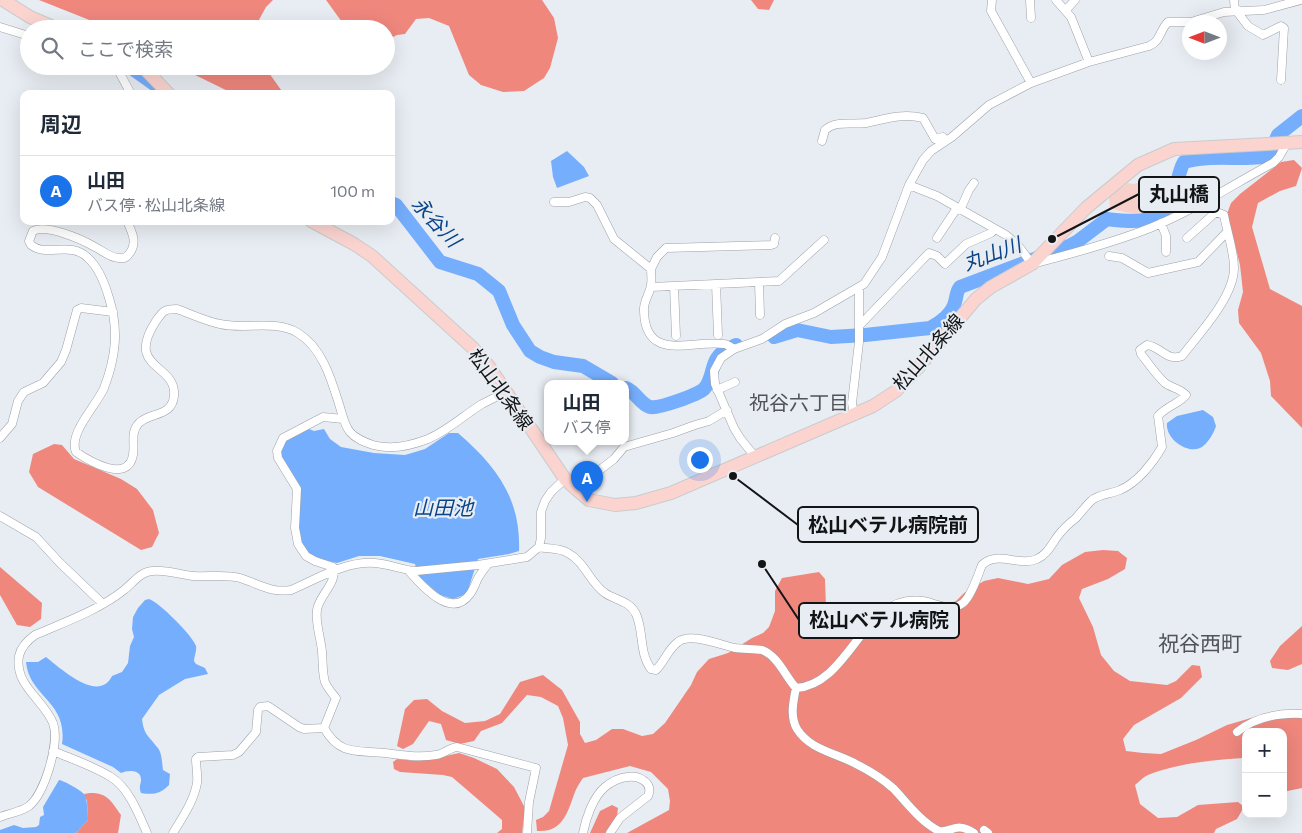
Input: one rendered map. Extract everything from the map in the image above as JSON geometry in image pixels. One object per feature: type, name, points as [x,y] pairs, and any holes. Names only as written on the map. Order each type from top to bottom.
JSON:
[{"type":"main road","points":[[3,0],[39,20]]},
{"type":"main road","points":[[151,75],[165,90]]},
{"type":"main road","name":"松山北条線","points":[[318,225],[354,244],[388,270],[474,349],[488,365],[565,480],[589,500],[615,505],[636,503],[671,493],[854,416],[873,406],[896,391],[976,298],[991,287],[1032,264],[1086,208],[1138,165],[1174,149],[1302,142]]},
{"type":"street","points":[[992,0],[991,11],[1031,84]]},
{"type":"street","points":[[1030,0],[1031,18]]},
{"type":"street","points":[[1056,0],[1066,10],[1075,25],[1089,62]]},
{"type":"street","points":[[1066,10],[1075,0]]},
{"type":"street","points":[[1234,0],[1236,11],[1248,26],[1263,35],[1281,26],[1284,28],[1281,80]]},
{"type":"street","points":[[756,458],[740,438],[717,390],[714,372],[721,358],[734,349],[762,338],[785,324],[814,313],[859,288],[869,278],[882,257],[909,185],[923,160],[931,152],[989,105],[1031,84],[1089,62],[1155,43],[1168,22],[1191,22],[1224,12],[1264,10],[1300,0]]},
{"type":"street","points":[[0,27],[20,33]]},
{"type":"street","points":[[121,75],[129,90]]},
{"type":"street","points":[[822,141],[824,130],[836,124],[866,123],[896,116],[923,118],[936,139],[943,137],[945,141]]},
{"type":"street","points":[[909,185],[937,196],[995,229],[1016,244],[1032,264],[1121,238],[1160,223],[1198,205],[1273,163],[1287,143]]},
{"type":"street","points":[[937,238],[959,209],[974,183]]},
{"type":"street","points":[[554,202],[569,202],[585,197],[590,198],[597,205],[614,239],[651,269]]},
{"type":"street","points":[[538,547],[562,550],[570,554],[582,564],[604,592],[625,603],[636,613],[645,661],[651,669],[656,670],[663,663],[671,647],[679,641],[699,639],[768,652],[775,657],[786,677],[796,688],[804,688],[820,680],[884,611],[897,603],[905,601],[923,601],[939,606],[955,607],[963,604],[970,594],[982,566],[990,559],[1020,561],[1039,558],[1052,546],[1063,529],[1093,499],[1121,490],[1142,474],[1162,447],[1158,416],[1186,395],[1183,391],[1168,385],[1160,379],[1140,350],[1147,345],[1152,345],[1166,356],[1177,358],[1182,356],[1202,330],[1228,290],[1233,276],[1234,267],[1224,215],[1198,205]]},
{"type":"street","points":[[1187,238],[1216,212]]},
{"type":"street","points":[[1160,223],[1166,236],[1166,252]]},
{"type":"street","points":[[129,225],[134,238],[134,244],[128,256],[124,258],[112,256],[77,238],[43,228],[33,231],[29,241],[31,245],[40,250],[74,250],[88,257],[102,277],[114,312],[116,333],[108,376],[98,400],[82,424],[74,443],[76,452],[114,470],[120,470],[129,464],[133,454],[136,426],[143,420],[166,411],[174,396],[167,377],[149,359],[145,346],[146,339],[162,311],[170,308],[177,308],[220,324],[236,327],[277,326],[289,328],[298,333],[316,350],[323,361],[332,380],[348,430],[355,438],[379,446],[397,447],[413,444],[436,435],[460,421],[481,405],[506,392]]},
{"type":"street","points":[[860,325],[929,253],[937,256],[945,264],[966,244],[991,233],[995,229]]},
{"type":"street","points":[[1109,256],[1122,258],[1148,273],[1198,262],[1227,232]]},
{"type":"street","points":[[734,349],[725,344],[670,346],[658,341],[649,331],[644,320],[645,300],[651,286],[651,269],[657,257],[666,248],[771,245],[774,244],[775,238]]},
{"type":"street","points":[[651,286],[778,281],[824,240]]},
{"type":"street","points":[[760,282],[760,315]]},
{"type":"street","points":[[716,284],[718,335]]},
{"type":"street","points":[[674,286],[676,336]]},
{"type":"street","points":[[854,416],[852,403],[860,325],[859,288]]},
{"type":"street","points":[[0,438],[12,424],[18,401],[24,392],[43,383],[61,362],[77,310],[81,308],[114,312]]},
{"type":"street","points":[[717,390],[734,382]]},
{"type":"street","points":[[577,490],[614,459],[624,447],[680,432],[709,421],[727,410]]},
{"type":"street","points":[[324,728],[336,698],[329,690],[324,676],[317,610],[334,576],[334,571],[333,567],[306,556],[298,544],[295,528],[297,489],[278,458],[277,451],[283,438],[323,417],[343,419]]},
{"type":"street","points":[[0,817],[28,807],[35,799],[44,780],[53,751],[55,740],[54,725],[23,681],[19,667],[20,654],[26,643],[35,635],[103,604],[140,575],[149,571],[158,570],[194,576],[229,576],[240,578],[273,591],[282,592],[358,563],[388,564],[412,571],[488,564],[527,557],[538,547],[541,538],[541,512],[545,500],[565,480]]},
{"type":"street","points":[[0,516],[36,536],[60,563],[103,604]]},
{"type":"street","points":[[412,571],[416,580],[442,602],[452,604],[463,602],[471,594],[488,564]]},
{"type":"street","points":[[796,688],[793,719],[796,728],[806,740],[855,763],[892,787],[930,826],[945,832],[958,827],[974,833]]},
{"type":"street","points":[[173,833],[195,791],[198,777],[196,760],[198,757],[233,755],[239,752],[256,732],[258,710],[260,707],[268,706],[298,727],[304,729],[324,728]]},
{"type":"street","points":[[1238,732],[1245,726],[1266,717],[1302,714]]},
{"type":"street","points":[[324,728],[328,735],[343,748],[359,753],[384,753],[419,758],[438,755],[450,748],[457,747],[536,768],[529,802],[527,833]]},
{"type":"street","points":[[53,751],[112,777],[132,802],[147,833]]},
{"type":"street","points":[[583,833],[591,809],[604,788],[612,782],[628,776],[643,780],[649,785],[650,791],[648,796],[620,818],[610,833]]},
{"type":"shaded area","points":[[39,0],[273,0],[266,7],[259,20],[89,20]]},
{"type":"shaded area","points":[[326,0],[542,0],[554,18],[558,38],[550,68],[544,78],[524,91],[503,92],[481,85],[469,75],[449,26],[429,18],[416,19],[405,34],[395,36],[395,20],[340,20]]},
{"type":"shaded area","points":[[751,0],[774,0],[769,10],[758,9]]},
{"type":"shaded area","points":[[195,75],[270,75],[281,90],[226,90]]},
{"type":"shaded area","points":[[1294,160],[1302,168],[1296,186],[1280,191],[1258,203],[1252,227],[1270,289],[1302,306],[1302,428],[1271,396],[1270,381],[1261,353],[1239,323],[1238,310],[1243,292],[1240,265],[1227,214],[1231,203],[1240,194],[1281,162]]},
{"type":"shaded area","points":[[1168,177],[1177,179],[1154,207],[1141,212],[1130,213],[1110,208],[1109,197],[1128,183],[1133,184]]},
{"type":"shaded area","points":[[54,444],[62,445],[74,459],[121,479],[137,489],[153,510],[159,533],[152,547],[141,550],[38,487],[29,472],[33,454]]},
{"type":"shaded area","points":[[1118,551],[1127,558],[1125,569],[1108,579],[1082,589],[1079,598],[1093,627],[1101,655],[1114,671],[1130,681],[1167,685],[1176,681],[1192,665],[1200,666],[1202,677],[1181,698],[1134,725],[1123,739],[1126,751],[1161,754],[1227,725],[1251,718],[1302,715],[1302,788],[1287,791],[1287,728],[1242,728],[1242,758],[1209,761],[1170,768],[1146,776],[1135,785],[1140,804],[1158,818],[1177,817],[1198,805],[1238,802],[1242,805],[1242,810],[1237,819],[1216,829],[1214,833],[627,833],[669,810],[670,801],[668,789],[651,772],[630,766],[583,778],[564,819],[553,828],[546,831],[537,831],[536,820],[543,817],[549,811],[568,745],[563,718],[558,706],[541,697],[527,695],[502,723],[481,731],[474,741],[460,744],[446,740],[441,724],[429,721],[413,744],[403,749],[397,746],[405,709],[414,700],[427,699],[442,711],[465,723],[485,721],[500,714],[520,682],[543,675],[562,690],[580,722],[580,734],[585,743],[596,740],[612,729],[623,729],[642,736],[653,734],[665,723],[691,685],[697,672],[709,659],[728,653],[763,633],[769,627],[775,611],[775,591],[782,578],[819,572],[825,579],[828,623],[837,628],[869,615],[900,607],[920,606],[938,609],[956,601],[964,593],[984,581],[998,578],[1028,584],[1049,579],[1062,565],[1085,552]]},
{"type":"shaded area","points":[[0,567],[42,603],[41,619],[30,627],[17,625],[0,595]]},
{"type":"shaded area","points":[[1302,626],[1302,664],[1288,670],[1272,668],[1270,661],[1280,646]]},
{"type":"shaded area","points":[[459,753],[497,769],[514,787],[525,808],[522,833],[497,833],[502,829],[502,820],[452,777],[400,772],[394,769],[393,762],[397,759],[417,761]]},
{"type":"shaded area","points":[[90,793],[105,796],[118,810],[121,815],[118,833],[76,833],[88,820],[87,801],[84,794]]},
{"type":"shaded area","points":[[612,805],[618,808],[617,816],[606,833],[590,833],[600,811]]},
{"type":"water","points":[[567,151],[584,167],[589,176],[557,188],[553,177],[551,161]]},
{"type":"water","points":[[1203,410],[1213,417],[1216,426],[1212,435],[1208,442],[1200,448],[1189,449],[1183,447],[1169,434],[1167,423],[1177,416]]},
{"type":"water","name":"山田池","points":[[309,429],[314,431],[324,429],[330,439],[341,447],[374,453],[405,455],[425,449],[449,433],[458,433],[484,458],[504,484],[516,515],[519,532],[519,551],[478,559],[468,590],[464,595],[453,599],[440,595],[418,576],[415,564],[380,556],[359,556],[337,563],[314,558],[305,550],[300,540],[298,527],[300,498],[281,458],[282,447],[285,442],[298,433]]},
{"type":"water","points":[[149,599],[167,613],[194,641],[196,650],[194,661],[205,668],[208,674],[185,679],[159,695],[142,719],[145,732],[159,749],[163,770],[170,774],[169,785],[159,792],[149,794],[141,793],[141,777],[137,772],[127,771],[121,773],[113,767],[62,744],[62,730],[59,718],[54,708],[34,684],[26,662],[38,662],[46,657],[79,681],[98,686],[106,684],[112,676],[122,672],[128,663],[130,646],[134,637],[132,629],[133,617],[145,600]]},
{"type":"water","points":[[59,780],[77,789],[86,797],[88,820],[76,833],[0,833],[0,830],[14,825],[23,828],[39,825],[40,817],[44,815],[43,807]]},
{"type":"waterway","name":"永谷川","points":[[142,75],[157,86]]},
{"type":"waterway","name":"丸山川","points":[[774,337],[797,330],[831,337],[930,328],[952,310],[960,287],[1069,246],[1107,219],[1136,221],[1154,217],[1169,205],[1184,162],[1205,158],[1269,156],[1278,135],[1302,116]]},
{"type":"waterway","name":"永谷川","points":[[395,205],[440,262],[478,274],[499,291],[513,325],[530,351],[554,362],[583,366],[607,380]]},
{"type":"waterway","name":"永谷川","points":[[629,390],[650,407],[661,406],[686,398],[704,389],[716,360],[725,351],[736,345]]},
{"type":"place","name":"丸山橋","points":[[1052,239]]},
{"type":"place","name":"松山ベテル病院前","points":[[733,476]]},
{"type":"place","name":"山田","points":[[587,502]]},
{"type":"place","name":"松山ベテル病院","points":[[762,564]]},
{"type":"district","name":"祝谷六丁目","points":[[799,403]]},
{"type":"district","name":"祝谷西町","points":[[1200,644]]}]
